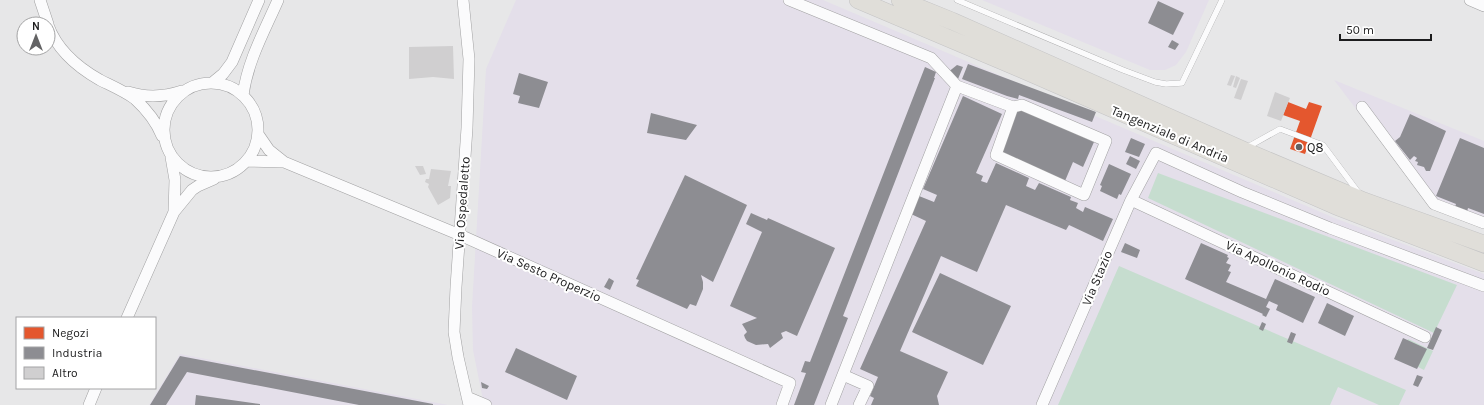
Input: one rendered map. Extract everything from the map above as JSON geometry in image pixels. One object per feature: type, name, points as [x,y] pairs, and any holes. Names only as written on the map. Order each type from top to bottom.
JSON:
[{"type":"main road","name":"Tangenziale di Andria","points":[[858,0],[1336,206],[1484,263]]},
{"type":"main road","name":"Tangenziale di Andria","points":[[900,0],[952,21],[1242,150],[1364,201],[1484,244]]},
{"type":"street","points":[[40,0],[45,16]]},
{"type":"street","points":[[212,83],[223,74],[232,62],[259,0]]},
{"type":"street","points":[[243,95],[250,63],[260,36],[278,0]]},
{"type":"street","name":"Via Ospedaletto","points":[[463,0],[469,60],[467,128],[454,332],[468,401]]},
{"type":"street","points":[[789,0],[931,58],[957,86],[1013,107],[1022,105],[1106,141],[1084,195],[996,155],[1013,107]]},
{"type":"street","points":[[1470,0],[1484,6]]},
{"type":"street","points":[[56,40],[60,48],[69,58],[99,79],[122,90],[135,94],[160,96],[186,90]]},
{"type":"street","points":[[127,317],[174,212],[192,190],[236,170],[247,161],[255,148],[258,134],[257,120],[252,106],[243,95],[234,88],[223,84],[198,84],[186,90],[175,99],[168,110],[164,125],[164,140]]},
{"type":"street","points":[[831,405],[957,86]]},
{"type":"street","points":[[122,90],[134,99],[152,117],[170,154],[175,180],[174,212]]},
{"type":"street","points":[[1362,107],[1434,204],[1484,223]]},
{"type":"street","name":"Via Sesto Properzio","points":[[258,134],[269,150],[284,162],[460,235],[790,383],[782,405]]},
{"type":"street","name":"Via Stazio","points":[[1042,405],[1131,200],[1156,153],[1242,192],[1330,228],[1484,286]]},
{"type":"street","points":[[170,154],[180,166],[193,174],[207,177],[222,176]]},
{"type":"street","name":"Via Sesto Properzio","points":[[247,161],[284,162]]},
{"type":"street","name":"Via Apollonio Rodio","points":[[1131,200],[1425,337]]},
{"type":"street","points":[[843,375],[868,386],[859,405]]},
{"type":"street","points":[[89,405],[96,389]]},
{"type":"street","points":[[468,401],[486,405]]},
{"type":"lane","points":[[957,0],[1123,70],[1155,82],[1166,84],[1182,83],[1222,0]]},
{"type":"lane","points":[[1242,150],[1280,129],[1324,145],[1364,201]]},
{"type":"shaded area","points":[[516,0],[823,0],[1337,219],[1484,274],[1484,405],[484,405],[473,350],[472,307],[486,69]]},
{"type":"shaded area","points":[[982,0],[1209,0],[1186,52],[1176,65],[1165,70],[1150,70]]},
{"type":"shaded area","points":[[1334,80],[1484,141],[1484,228],[1432,209]]},
{"type":"shaded area","points":[[180,354],[448,405],[149,405]]},
{"type":"green space","points":[[1158,173],[1457,285],[1434,333],[1148,198]]},
{"type":"green space","points":[[1119,266],[1406,390],[1399,405],[1379,405],[1338,387],[1330,405],[1058,405]]},
{"type":"green space","points":[[1408,339],[1433,351],[1424,370],[1398,357]]},
{"type":"building: Negozi","points":[[1288,102],[1306,109],[1309,102],[1322,106],[1305,154],[1290,149],[1300,121],[1283,115]]},
{"type":"building: Industria","points":[[1158,1],[1184,13],[1173,35],[1148,23]]},
{"type":"building: Industria","points":[[1172,40],[1179,44],[1175,50],[1168,47]]},
{"type":"building: Industria","points":[[968,64],[1096,112],[1092,122],[1019,95],[1018,99],[1007,96],[962,79]]},
{"type":"building: Industria","points":[[957,65],[963,67],[958,79],[947,73]]},
{"type":"building: Industria","points":[[925,67],[936,72],[935,78],[843,316],[848,318],[814,405],[794,405],[806,373],[801,372],[805,361],[810,362]]},
{"type":"building: Industria","points":[[519,73],[548,82],[539,108],[518,103],[520,96],[513,94]]},
{"type":"building: Industria","points":[[963,96],[1002,114],[976,173],[983,176],[981,181],[987,183],[996,163],[1029,178],[1026,186],[1035,190],[1039,183],[1071,197],[1070,200],[1078,203],[1076,208],[1083,212],[1085,207],[1113,219],[1103,241],[1069,225],[1066,230],[1006,205],[977,272],[941,256],[900,351],[948,372],[937,396],[939,405],[871,405],[874,398],[870,396],[878,377],[860,369],[926,221],[911,214],[919,196],[934,202],[937,195],[923,189]]},
{"type":"building: Industria","points":[[1018,108],[1094,142],[1083,167],[1073,162],[1065,181],[999,151]]},
{"type":"building: Industria","points":[[651,113],[697,125],[686,140],[647,133]]},
{"type":"building: Industria","points":[[1410,114],[1446,131],[1430,171],[1426,171],[1424,167],[1417,165],[1418,162],[1415,161],[1417,158],[1414,156],[1410,160],[1395,141],[1400,137]]},
{"type":"building: Industria","points":[[1131,138],[1145,144],[1139,157],[1125,152]]},
{"type":"building: Industria","points":[[1460,138],[1484,148],[1484,214],[1468,208],[1467,212],[1455,207],[1456,204],[1436,196]]},
{"type":"building: Industria","points":[[1130,156],[1140,161],[1136,169],[1126,164]]},
{"type":"building: Industria","points":[[1109,164],[1131,174],[1121,195],[1119,194],[1117,199],[1100,191],[1102,186],[1100,185]]},
{"type":"building: Industria","points":[[685,175],[747,205],[713,282],[701,275],[703,289],[696,306],[690,304],[687,309],[636,286],[639,280],[636,279]]},
{"type":"building: Industria","points":[[751,213],[767,220],[768,218],[835,248],[797,336],[786,331],[781,333],[783,338],[770,348],[768,344],[756,345],[747,341],[744,335],[747,332],[742,324],[757,318],[730,306],[762,232],[746,224]]},
{"type":"building: Industria","points":[[1125,243],[1140,250],[1137,258],[1121,252]]},
{"type":"building: Industria","points":[[1201,243],[1228,255],[1227,257],[1229,258],[1226,263],[1231,265],[1228,271],[1231,272],[1226,282],[1266,299],[1275,279],[1315,297],[1303,323],[1276,310],[1278,305],[1269,301],[1266,307],[1270,309],[1266,317],[1262,315],[1263,314],[1185,279]]},
{"type":"building: Industria","points":[[940,273],[1011,306],[983,365],[912,332]]},
{"type":"building: Industria","points":[[609,278],[614,281],[610,290],[604,287]]},
{"type":"building: Industria","points":[[1327,303],[1354,316],[1345,336],[1318,323]]},
{"type":"building: Industria","points":[[1262,322],[1266,324],[1263,331],[1259,329]]},
{"type":"building: Industria","points":[[1436,327],[1442,330],[1433,350],[1427,348]]},
{"type":"building: Industria","points":[[1291,332],[1296,334],[1292,344],[1287,342]]},
{"type":"building: Industria","points":[[1403,338],[1427,349],[1417,369],[1394,359]]},
{"type":"building: Industria","points":[[516,348],[577,376],[567,400],[505,372]]},
{"type":"building: Industria","points":[[180,356],[433,405],[359,405],[187,372],[166,405],[150,405]]},
{"type":"building: Industria","points":[[1417,375],[1423,377],[1418,387],[1413,385]]},
{"type":"building: Industria","points":[[481,382],[489,386],[487,389],[482,388]]},
{"type":"building: Industria","points":[[196,395],[260,404],[260,405],[195,405]]},
{"type":"building: Altro","points":[[453,46],[454,79],[433,77],[409,79],[409,47]]},
{"type":"building: Altro","points":[[1231,75],[1235,76],[1231,86],[1227,85]]},
{"type":"building: Altro","points":[[1236,76],[1240,78],[1236,88],[1233,87]]},
{"type":"building: Altro","points":[[1241,79],[1248,81],[1241,100],[1234,98]]},
{"type":"building: Altro","points":[[1275,92],[1290,98],[1281,121],[1267,116]]},
{"type":"building: Altro","points":[[415,166],[423,166],[426,174],[420,175]]},
{"type":"building: Altro","points":[[431,169],[451,171],[448,186],[451,186],[450,198],[438,205],[428,187],[429,184],[425,182],[426,179],[429,179]]},
{"type":"place","name":"Q8","points":[[1299,147]]}]
